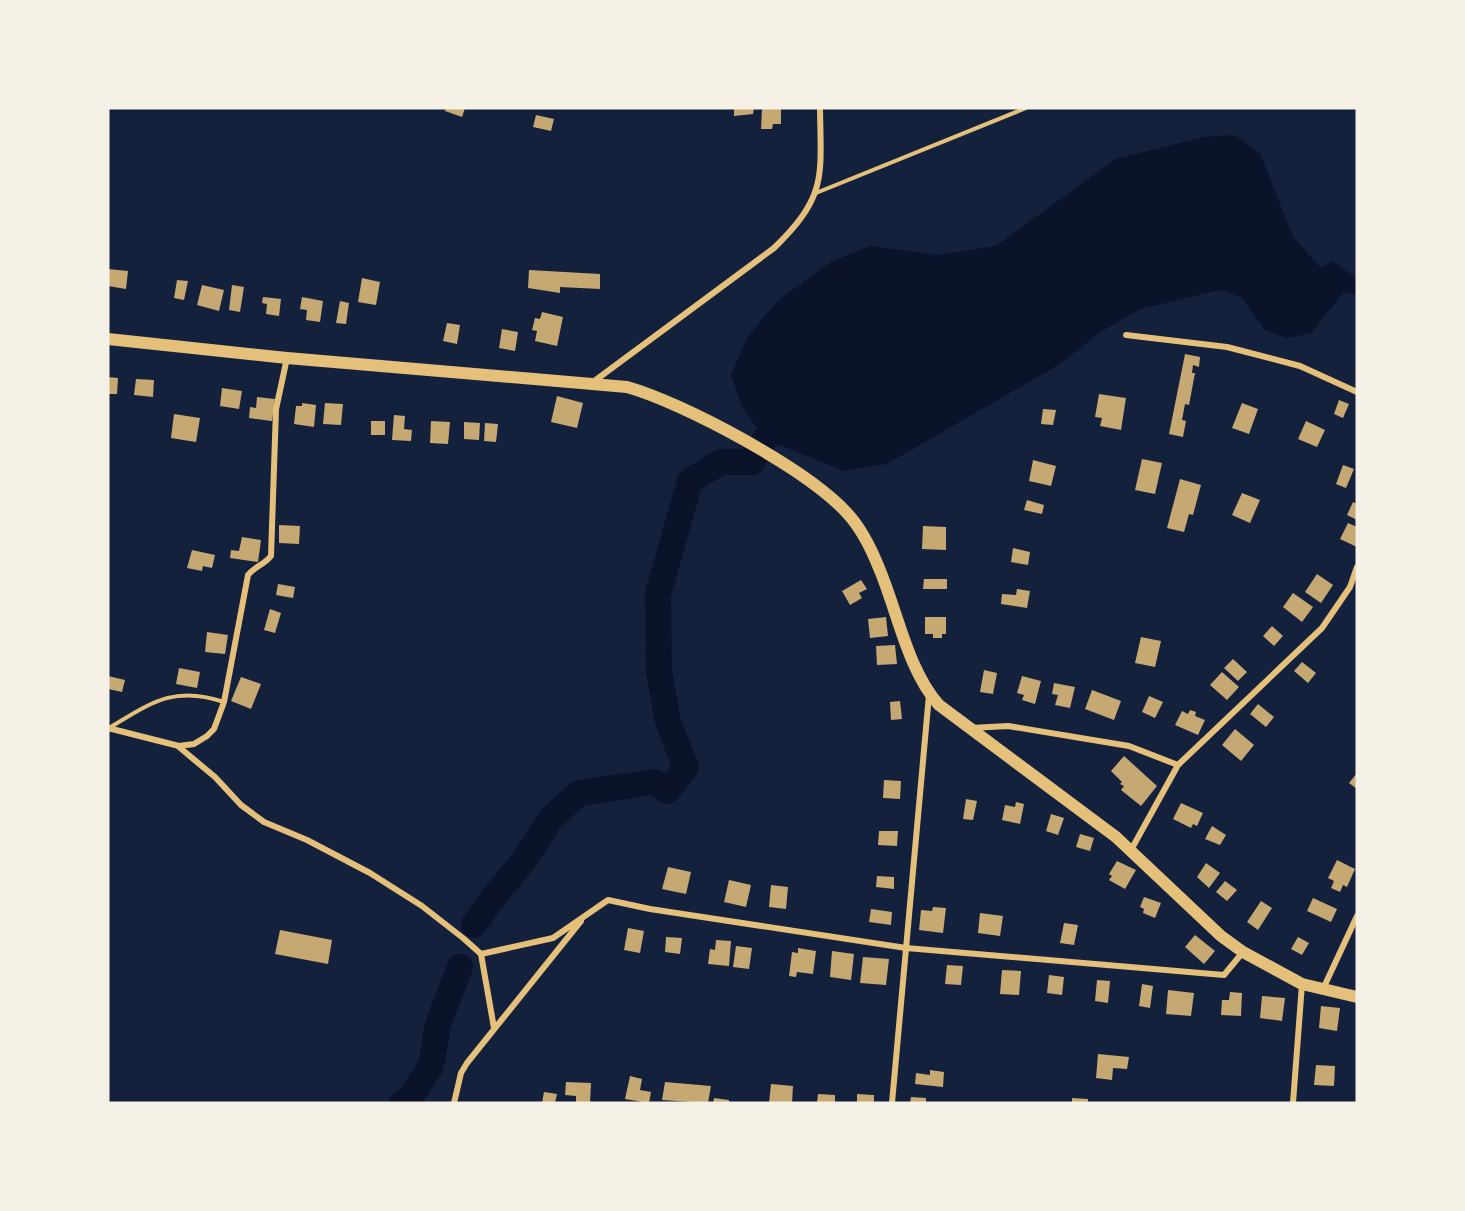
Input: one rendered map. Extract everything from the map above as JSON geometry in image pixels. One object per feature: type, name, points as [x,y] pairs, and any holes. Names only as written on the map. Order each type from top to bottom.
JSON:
[{"type":"main road","points":[[108,339],[286,358],[592,382],[627,387],[651,395],[726,432],[814,484],[847,513],[866,539],[929,694],[968,728],[1131,850],[1221,936],[1243,952],[1302,984],[1357,997]]},
{"type":"street","points":[[592,382],[774,248],[799,221],[816,193],[821,163],[820,108]]},
{"type":"street","points":[[1126,334],[1227,346],[1300,366],[1357,392]]},
{"type":"street","points":[[108,728],[179,746],[194,744],[214,729],[224,702],[248,575],[253,568],[266,563],[271,556],[276,409],[286,358]]},
{"type":"street","points":[[1131,850],[1178,765],[1322,628],[1350,587],[1357,567]]},
{"type":"street","points":[[892,1103],[929,694]]},
{"type":"street","points":[[968,728],[1008,726],[1129,746],[1178,765]]},
{"type":"street","points":[[179,746],[241,805],[264,822],[307,840],[370,873],[422,906],[481,954],[494,1028]]},
{"type":"street","points":[[481,954],[553,939],[600,903],[615,900],[650,909],[906,948],[1224,975],[1243,952]]},
{"type":"street","points":[[454,1103],[461,1073],[494,1028],[585,916]]},
{"type":"street","points":[[1323,989],[1357,916]]},
{"type":"street","points":[[1293,1103],[1302,984]]},
{"type":"lane","points":[[816,193],[1026,108]]},
{"type":"lane","points":[[108,728],[164,697],[183,694],[224,702]]},
{"type":"water","points":[[1235,135],[1260,153],[1293,237],[1321,268],[1333,261],[1357,279],[1357,295],[1344,292],[1311,333],[1287,338],[1265,330],[1241,297],[1220,290],[1140,309],[1099,333],[1060,364],[887,464],[844,471],[765,439],[742,407],[731,375],[747,338],[777,301],[831,262],[870,246],[939,255],[996,246],[1115,159],[1204,137]]},
{"type":"building","points":[[446,108],[465,108],[462,117],[445,111]]},
{"type":"building","points":[[734,108],[754,108],[753,114],[734,116]]},
{"type":"building","points":[[762,108],[781,108],[781,124],[773,124],[772,129],[761,129]]},
{"type":"building","points":[[536,115],[554,119],[551,131],[533,127]]},
{"type":"building","points":[[108,269],[128,271],[126,289],[108,286]]},
{"type":"building","points":[[529,270],[600,274],[600,289],[560,287],[560,293],[528,288]]},
{"type":"building","points":[[362,278],[380,282],[376,305],[358,302]]},
{"type":"building","points":[[177,280],[188,281],[184,300],[174,298]]},
{"type":"building","points":[[202,285],[224,290],[219,311],[197,305]]},
{"type":"building","points":[[232,285],[244,287],[240,312],[229,310]]},
{"type":"building","points":[[263,297],[281,299],[279,316],[266,314],[267,304],[262,303]]},
{"type":"building","points":[[302,297],[323,301],[320,322],[306,320],[307,310],[300,309]]},
{"type":"building","points":[[340,301],[349,303],[346,324],[336,323]]},
{"type":"building","points":[[542,312],[563,317],[557,346],[535,341],[537,331],[532,330],[535,318],[540,319]]},
{"type":"building","points":[[447,323],[460,325],[457,344],[443,341]]},
{"type":"building","points":[[502,329],[518,332],[515,351],[499,348]]},
{"type":"building","points":[[1185,354],[1200,357],[1199,367],[1193,365],[1192,373],[1195,373],[1189,405],[1185,404],[1182,420],[1186,421],[1183,437],[1169,434]]},
{"type":"building","points":[[108,377],[118,378],[117,394],[108,394]]},
{"type":"building","points":[[136,379],[154,380],[153,397],[134,395]]},
{"type":"building","points":[[222,388],[242,391],[239,409],[220,406]]},
{"type":"building","points":[[1099,394],[1126,398],[1121,430],[1100,426],[1102,418],[1095,417]]},
{"type":"building","points":[[557,396],[583,403],[577,428],[551,422]]},
{"type":"building","points":[[257,397],[275,399],[272,421],[249,418],[250,407],[256,408]]},
{"type":"building","points":[[1339,400],[1349,404],[1343,418],[1334,414]]},
{"type":"building","points":[[302,403],[316,405],[314,427],[294,424],[296,406],[302,406]]},
{"type":"building","points":[[325,403],[343,404],[341,425],[323,424]]},
{"type":"building","points":[[1242,403],[1258,409],[1249,434],[1232,428]]},
{"type":"building","points":[[1043,409],[1056,410],[1053,425],[1041,424]]},
{"type":"building","points":[[174,414],[200,418],[196,442],[171,438]]},
{"type":"building","points":[[394,415],[405,416],[404,429],[412,430],[411,441],[392,440]]},
{"type":"building","points":[[371,421],[385,421],[385,435],[371,435]]},
{"type":"building","points":[[431,421],[450,422],[448,444],[430,443]]},
{"type":"building","points":[[1306,421],[1325,430],[1317,447],[1298,439]]},
{"type":"building","points":[[464,422],[480,423],[479,440],[464,439]]},
{"type":"building","points":[[485,423],[498,424],[496,442],[484,441]]},
{"type":"building","points":[[1142,459],[1162,463],[1155,494],[1135,490]]},
{"type":"building","points":[[1033,460],[1056,466],[1051,486],[1029,481]]},
{"type":"building","points":[[1343,465],[1354,469],[1346,488],[1336,484]]},
{"type":"building","points":[[1180,479],[1201,485],[1193,515],[1189,514],[1184,532],[1167,528]]},
{"type":"building","points":[[1242,493],[1260,500],[1250,523],[1232,515]]},
{"type":"building","points":[[1027,500],[1044,505],[1042,514],[1024,510]]},
{"type":"building","points":[[1353,502],[1357,504],[1357,520],[1347,515]]},
{"type":"building","points":[[1348,523],[1357,527],[1357,547],[1340,539]]},
{"type":"building","points":[[279,525],[300,526],[299,544],[279,543]]},
{"type":"building","points":[[923,526],[946,527],[946,550],[922,549]]},
{"type":"building","points":[[242,537],[261,540],[258,562],[230,558],[231,550],[239,551]]},
{"type":"building","points":[[1013,548],[1030,552],[1028,565],[1011,562]]},
{"type":"building","points":[[192,550],[215,555],[212,568],[203,566],[202,571],[187,568]]},
{"type":"building","points":[[1317,574],[1333,585],[1321,603],[1305,592]]},
{"type":"building","points":[[924,579],[947,579],[947,589],[923,589]]},
{"type":"building","points":[[861,580],[867,589],[859,593],[862,598],[850,605],[842,591]]},
{"type":"building","points":[[278,584],[295,587],[293,598],[276,595]]},
{"type":"building","points":[[1017,589],[1030,591],[1027,608],[1001,604],[1002,594],[1016,595]]},
{"type":"building","points":[[1293,593],[1313,607],[1302,622],[1283,607]]},
{"type":"building","points":[[270,609],[281,613],[275,633],[264,630]]},
{"type":"building","points":[[886,617],[888,636],[870,638],[868,619]]},
{"type":"building","points":[[925,617],[946,617],[946,634],[942,634],[942,638],[933,638],[933,634],[925,634]]},
{"type":"building","points":[[1272,626],[1283,636],[1274,646],[1263,636]]},
{"type":"building","points":[[207,632],[228,635],[225,654],[205,652]]},
{"type":"building","points":[[1141,637],[1161,641],[1155,667],[1135,663]]},
{"type":"building","points":[[895,645],[897,664],[877,665],[876,646]]},
{"type":"building","points":[[1233,659],[1247,672],[1238,681],[1224,668]]},
{"type":"building","points":[[1302,662],[1316,673],[1308,683],[1294,671]]},
{"type":"building","points":[[179,668],[200,672],[197,688],[176,684]]},
{"type":"building","points":[[984,670],[997,673],[993,694],[980,692]]},
{"type":"building","points":[[1222,672],[1239,687],[1227,700],[1210,685]]},
{"type":"building","points":[[108,676],[125,680],[122,692],[108,689]]},
{"type":"building","points":[[1022,676],[1041,681],[1035,704],[1022,700],[1024,695],[1017,693]]},
{"type":"building","points":[[241,677],[261,684],[251,709],[231,701]]},
{"type":"building","points":[[1054,683],[1075,687],[1070,708],[1055,705],[1058,695],[1052,694]]},
{"type":"building","points":[[1092,690],[1121,701],[1114,720],[1085,709]]},
{"type":"building","points":[[1149,696],[1163,702],[1155,718],[1142,712]]},
{"type":"building","points":[[900,701],[902,719],[891,720],[890,702]]},
{"type":"building","points":[[1258,704],[1274,717],[1266,727],[1250,714]]},
{"type":"building","points":[[1190,710],[1196,712],[1195,716],[1205,720],[1198,735],[1175,725],[1182,711],[1188,714]]},
{"type":"building","points":[[1235,729],[1254,745],[1241,761],[1222,745]]},
{"type":"building","points":[[1124,756],[1157,786],[1141,806],[1121,790],[1124,786],[1120,784],[1122,782],[1111,771]]},
{"type":"building","points":[[1357,773],[1357,789],[1349,783]]},
{"type":"building","points":[[884,780],[901,781],[900,799],[883,798]]},
{"type":"building","points":[[966,799],[977,801],[973,820],[963,819]]},
{"type":"building","points":[[1016,802],[1024,804],[1020,824],[1002,820],[1005,805],[1015,807]]},
{"type":"building","points":[[1181,803],[1203,813],[1197,826],[1193,824],[1191,828],[1173,819]]},
{"type":"building","points":[[1051,814],[1064,818],[1058,835],[1046,831]]},
{"type":"building","points":[[1212,826],[1226,835],[1220,845],[1205,839]]},
{"type":"building","points":[[879,831],[898,831],[897,846],[878,845]]},
{"type":"building","points":[[1080,834],[1094,838],[1090,851],[1076,847]]},
{"type":"building","points":[[1337,860],[1355,869],[1347,887],[1343,885],[1340,892],[1331,888],[1334,881],[1328,878]]},
{"type":"building","points":[[1117,861],[1136,870],[1125,889],[1109,880],[1112,876],[1109,874]]},
{"type":"building","points":[[1206,863],[1220,873],[1209,888],[1197,877]]},
{"type":"building","points":[[668,867],[691,872],[686,894],[662,889]]},
{"type":"building","points":[[877,876],[894,877],[894,889],[876,887]]},
{"type":"building","points":[[729,880],[751,885],[746,907],[724,902]]},
{"type":"building","points":[[1225,881],[1237,890],[1227,901],[1216,892]]},
{"type":"building","points":[[771,885],[788,887],[786,909],[769,907]]},
{"type":"building","points":[[1144,897],[1161,903],[1155,918],[1143,913],[1144,909],[1140,907]]},
{"type":"building","points":[[1313,898],[1337,909],[1331,922],[1307,911]]},
{"type":"building","points":[[1261,901],[1272,908],[1258,930],[1247,922]]},
{"type":"building","points":[[933,907],[946,908],[943,933],[919,930],[921,910],[932,911]]},
{"type":"building","points":[[871,909],[892,912],[891,925],[869,922]]},
{"type":"building","points":[[980,913],[1003,916],[1000,936],[978,933]]},
{"type":"building","points":[[1064,923],[1078,925],[1074,945],[1060,943]]},
{"type":"building","points":[[628,928],[644,931],[640,953],[624,950]]},
{"type":"building","points":[[280,930],[332,940],[328,964],[275,954]]},
{"type":"building","points":[[1195,935],[1215,951],[1204,964],[1185,947]]},
{"type":"building","points":[[666,937],[682,938],[680,954],[665,952]]},
{"type":"building","points":[[1298,937],[1309,943],[1302,955],[1291,949]]},
{"type":"building","points":[[716,940],[731,941],[729,966],[708,964],[710,949],[715,950]]},
{"type":"building","points":[[736,946],[752,948],[749,969],[733,967]]},
{"type":"building","points":[[798,948],[816,951],[813,974],[797,972],[796,977],[789,976],[792,952],[798,953]]},
{"type":"building","points":[[832,951],[854,954],[851,980],[830,977]]},
{"type":"building","points":[[863,957],[889,959],[886,985],[860,983]]},
{"type":"building","points":[[947,965],[963,966],[961,985],[945,984]]},
{"type":"building","points":[[1002,970],[1021,971],[1019,995],[1000,994]]},
{"type":"building","points":[[1049,975],[1064,977],[1062,995],[1047,993]]},
{"type":"building","points":[[1097,980],[1110,981],[1108,1003],[1095,1001]]},
{"type":"building","points":[[1142,984],[1153,986],[1150,1008],[1139,1006]]},
{"type":"building","points":[[1168,990],[1194,993],[1191,1016],[1166,1014]]},
{"type":"building","points":[[1230,992],[1242,993],[1241,1016],[1221,1015],[1222,1000],[1229,1000]]},
{"type":"building","points":[[1262,996],[1285,998],[1282,1021],[1260,1018]]},
{"type":"building","points":[[1321,1006],[1340,1008],[1337,1031],[1319,1028]]},
{"type":"building","points":[[1098,1054],[1129,1057],[1127,1069],[1113,1068],[1112,1080],[1096,1078]]},
{"type":"building","points":[[1316,1065],[1335,1066],[1334,1086],[1314,1085]]},
{"type":"building","points":[[930,1070],[944,1072],[943,1087],[915,1084],[916,1073],[930,1075]]},
{"type":"building","points":[[630,1076],[642,1079],[640,1090],[651,1092],[649,1103],[625,1099]]},
{"type":"building","points":[[566,1082],[591,1083],[590,1103],[576,1103],[576,1096],[565,1095]]},
{"type":"building","points":[[665,1082],[711,1086],[708,1103],[662,1100]]},
{"type":"building","points":[[771,1084],[793,1086],[792,1103],[769,1103]]},
{"type":"building","points":[[544,1092],[557,1094],[555,1103],[542,1103]]},
{"type":"building","points":[[818,1094],[835,1095],[835,1103],[817,1103]]},
{"type":"building","points":[[857,1094],[874,1095],[874,1103],[857,1103]]},
{"type":"building","points":[[911,1097],[926,1098],[926,1103],[910,1103]]},
{"type":"building","points":[[714,1098],[729,1100],[729,1103],[713,1103]]},
{"type":"building","points":[[1072,1098],[1088,1099],[1088,1103],[1072,1103]]},
{"type":"waterway","points":[[474,925],[527,856],[551,818],[579,793],[654,782],[667,791],[686,768],[668,722],[659,671],[658,594],[690,481],[721,462],[752,462],[765,439],[791,417]]},
{"type":"waterway","points":[[402,1103],[411,1096],[431,1066],[438,1024],[460,967]]}]
